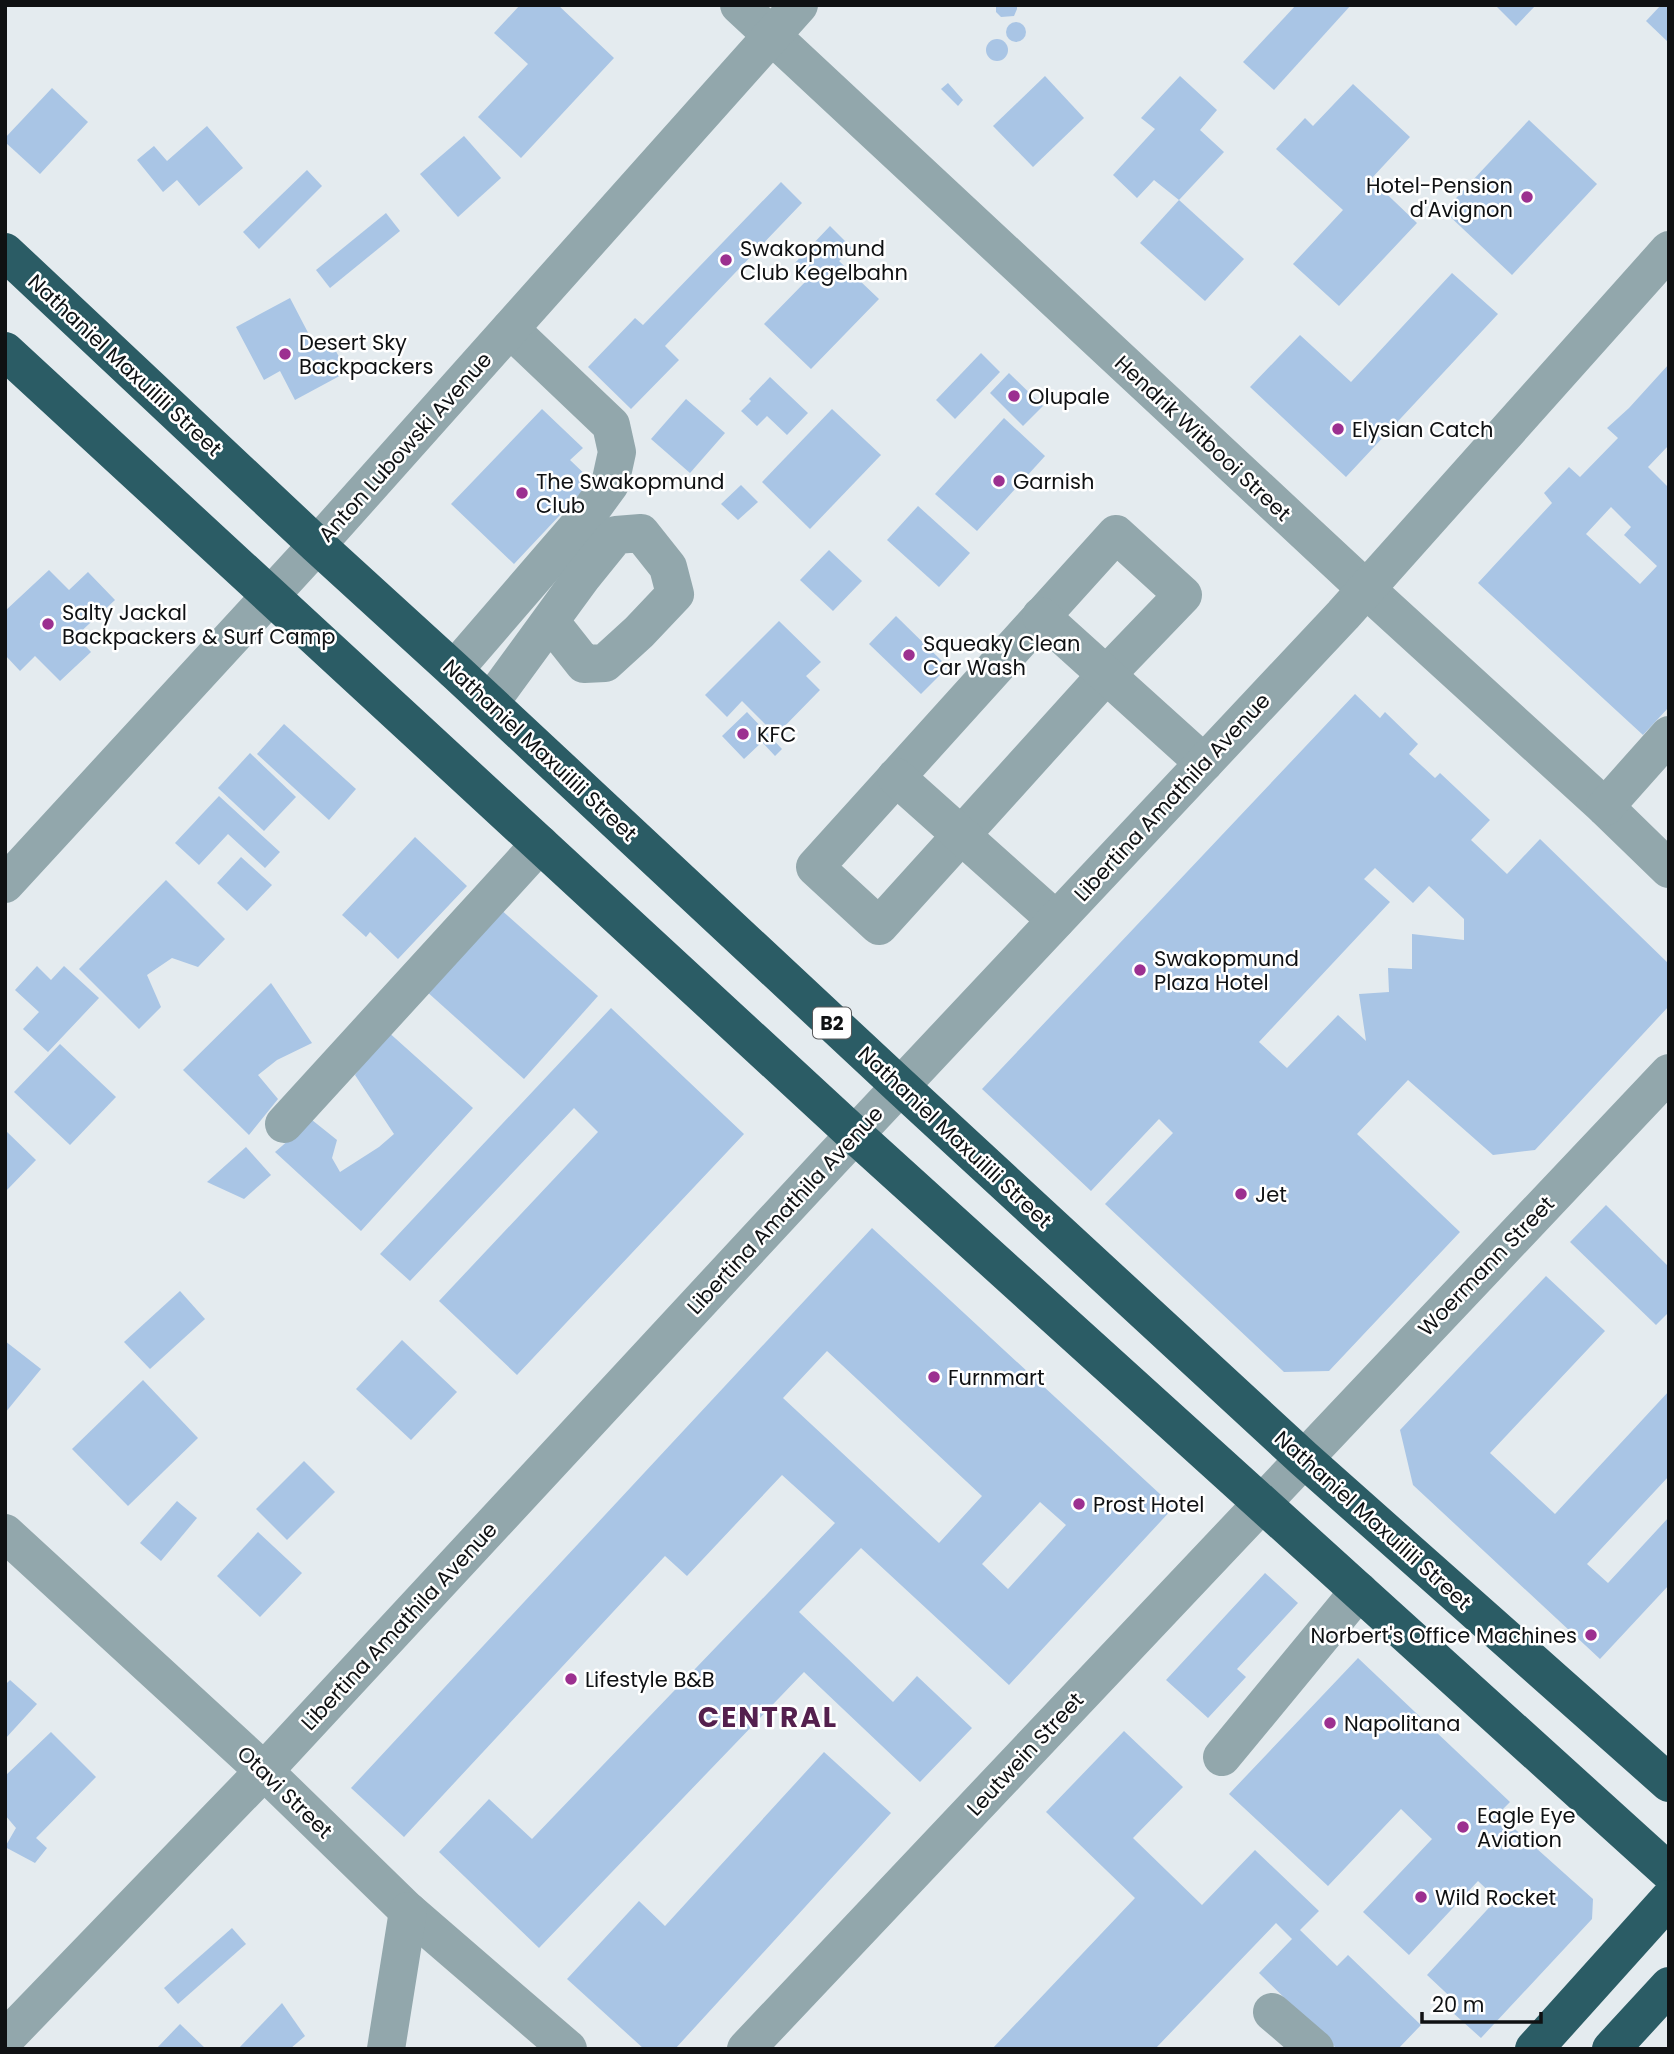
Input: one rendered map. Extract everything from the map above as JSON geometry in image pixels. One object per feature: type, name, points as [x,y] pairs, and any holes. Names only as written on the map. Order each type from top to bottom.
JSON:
[{"type":"highway","name":"Nathaniel Maxuilili Street","points":[[5,252],[317,545],[1303,1458],[1669,1783]]},
{"type":"highway","points":[[5,351],[855,1135],[1669,1872]]},
{"type":"highway","points":[[1534,2049],[1669,1899]]},
{"type":"highway","points":[[1611,2049],[1663,2002]]},
{"type":"street","name":"Hendrik Witbooi Street","points":[[739,5],[1669,869]]},
{"type":"street","name":"Anton Lubowski Avenue","points":[[5,884],[317,545],[799,5]]},
{"type":"street","name":"Libertina Amathila Avenue","points":[[5,2039],[264,1771],[1366,589],[1669,250]]},
{"type":"street","points":[[454,670],[586,517],[610,484],[617,452],[611,425],[510,329]]},
{"type":"street","points":[[1116,534],[1183,595],[1107,674],[880,926],[815,867],[1116,534]]},
{"type":"street","points":[[1041,616],[1204,763]]},
{"type":"street","points":[[489,703],[550,621]]},
{"type":"street","points":[[1605,807],[1669,735]]},
{"type":"street","points":[[896,777],[1056,920]]},
{"type":"street","points":[[284,1124],[540,844]]},
{"type":"street","name":"Woermann Street","points":[[1303,1458],[1669,1073]]},
{"type":"street","name":"Leutwein Street","points":[[746,2049],[1303,1458]]},
{"type":"street","name":"Otavi Street","points":[[5,1533],[264,1771],[408,1911],[568,2049]]},
{"type":"street","points":[[1222,1757],[1359,1591]]},
{"type":"street","points":[[386,2049],[408,1911]]},
{"type":"street","points":[[1272,2012],[1314,2049]]},
{"type":"building","points":[[520,5],[558,5],[614,58],[521,158],[478,117],[528,64],[494,33]]},
{"type":"building","points":[[996,5],[1017,5],[1017,9],[1014,16],[1001,17],[996,12]]},
{"type":"building","points":[[1296,5],[1351,5],[1274,90],[1243,62]]},
{"type":"building","points":[[1495,5],[1536,5],[1516,26]]},
{"type":"building","points":[[1661,5],[1669,5],[1669,43],[1646,21]]},
{"type":"building","points":[[1012,22],[1020,22],[1026,32],[1020,42],[1012,42],[1006,36],[1006,28]]},
{"type":"building","points":[[997,39],[1007,46],[1008,50],[1001,60],[997,61],[987,54],[986,50],[993,40]]},
{"type":"building","points":[[1045,76],[1084,118],[1033,167],[993,126]]},
{"type":"building","points":[[1180,76],[1217,110],[1200,130],[1224,152],[1179,200],[1154,180],[1137,198],[1113,175],[1155,129],[1141,118]]},
{"type":"building","points":[[948,83],[963,100],[958,106],[941,89]]},
{"type":"building","points":[[1353,84],[1410,137],[1371,179],[1417,223],[1339,306],[1293,264],[1343,210],[1276,149],[1305,118],[1313,126]]},
{"type":"building","points":[[52,88],[88,122],[40,174],[5,142],[5,138]]},
{"type":"building","points":[[1529,120],[1597,184],[1512,275],[1444,211]]},
{"type":"building","points":[[207,126],[243,168],[199,206],[177,180],[163,192],[137,160],[154,146],[167,161]]},
{"type":"building","points":[[464,136],[501,178],[458,217],[420,174]]},
{"type":"building","points":[[307,170],[322,186],[259,249],[243,232]]},
{"type":"building","name":"Swakopmund Club Kegelbahn","points":[[781,182],[802,203],[665,346],[679,360],[631,409],[588,367],[635,318],[643,325]]},
{"type":"building","points":[[1179,200],[1244,259],[1205,301],[1140,243]]},
{"type":"building","points":[[386,213],[400,231],[330,288],[316,270]]},
{"type":"building","points":[[830,226],[852,248],[839,261],[879,299],[811,369],[764,324],[809,278],[794,264]]},
{"type":"building","points":[[1452,273],[1498,314],[1346,477],[1250,387],[1300,335],[1351,382]]},
{"type":"building","points":[[290,298],[316,348],[330,340],[347,372],[295,400],[280,371],[264,380],[236,327]]},
{"type":"building","points":[[981,353],[1000,372],[955,419],[936,400]]},
{"type":"building","points":[[1669,364],[1669,445],[1648,467],[1669,488],[1669,707],[1643,735],[1478,583],[1552,503],[1544,493],[1569,467],[1580,477],[1618,438],[1607,428]],"holes":[[[1611,507],[1631,527],[1624,535],[1657,566],[1640,584],[1586,534]]]},
{"type":"building","points":[[1009,373],[1043,406],[1023,426],[990,393]]},
{"type":"building","points":[[770,377],[808,413],[787,435],[767,416],[757,426],[741,411]]},
{"type":"building","points":[[686,399],[725,433],[690,473],[651,439]]},
{"type":"building","name":"The Swakopmund Club","points":[[542,409],[583,448],[570,460],[592,481],[514,564],[451,504]]},
{"type":"building","points":[[832,409],[881,455],[810,529],[762,482]]},
{"type":"building","points":[[1004,418],[1045,456],[977,531],[935,494]]},
{"type":"building","points":[[741,485],[758,502],[738,520],[721,504]]},
{"type":"building","points":[[918,506],[970,553],[939,587],[887,540]]},
{"type":"building","points":[[829,550],[862,581],[833,611],[800,580]]},
{"type":"building","name":"Salty Jackal Backpackers & Surf Camp","points":[[49,570],[69,590],[88,572],[115,600],[76,636],[91,652],[60,681],[35,656],[20,671],[5,655],[5,611]]},
{"type":"building","name":"Squeaky Clean Car Wash","points":[[896,616],[948,667],[921,694],[869,644]]},
{"type":"building","points":[[779,621],[821,662],[806,676],[820,690],[776,735],[742,701],[727,717],[705,695]]},
{"type":"building","points":[[1355,694],[1380,718],[1385,712],[1418,744],[1409,754],[1435,778],[1440,773],[1490,820],[1471,840],[1507,874],[1540,839],[1669,964],[1669,1006],[1535,1150],[1493,1155],[1408,1080],[1357,1134],[1460,1232],[1329,1371],[1284,1372],[1105,1204],[1173,1133],[1159,1119],[1091,1191],[982,1089]],"holes":[[[1375,868],[1413,903],[1429,886],[1464,919],[1464,940],[1412,934],[1412,969],[1388,968],[1389,992],[1359,994],[1366,1041],[1338,1015],[1287,1068],[1259,1042],[1390,902],[1364,879]]]},
{"type":"building","points":[[747,712],[782,749],[775,756],[762,742],[744,759],[722,736]]},
{"type":"building","points":[[284,724],[356,789],[329,820],[257,754]]},
{"type":"building","points":[[250,753],[296,797],[264,831],[218,788]]},
{"type":"building","points":[[219,796],[280,852],[265,868],[228,834],[199,865],[175,843]]},
{"type":"building","points":[[415,837],[467,886],[398,959],[370,932],[366,937],[342,915]]},
{"type":"building","points":[[241,857],[272,885],[247,911],[217,883]]},
{"type":"building","points":[[166,880],[225,939],[198,967],[172,958],[147,975],[161,1007],[139,1029],[79,969]]},
{"type":"building","points":[[499,908],[598,996],[524,1079],[425,990]]},
{"type":"building","points":[[37,966],[51,980],[64,966],[99,998],[48,1052],[23,1029],[39,1012],[15,990]]},
{"type":"building","points":[[271,983],[312,1043],[277,1060],[258,1075],[278,1099],[249,1135],[183,1070]]},
{"type":"building","points":[[611,1008],[744,1134],[517,1375],[439,1301],[598,1132],[574,1108],[410,1281],[380,1254]]},
{"type":"building","points":[[386,1030],[473,1108],[361,1231],[275,1152],[312,1120],[337,1140],[332,1158],[340,1172],[394,1134],[355,1075]]},
{"type":"building","points":[[60,1044],[116,1097],[70,1145],[14,1092]]},
{"type":"building","points":[[5,1130],[36,1160],[5,1192]]},
{"type":"building","points":[[246,1147],[271,1175],[244,1199],[207,1182]]},
{"type":"building","points":[[1606,1205],[1669,1267],[1669,1312],[1656,1325],[1570,1242]]},
{"type":"building","points":[[872,1228],[1174,1507],[1009,1685],[861,1548],[799,1612],[893,1702],[917,1676],[972,1728],[920,1782],[804,1672],[539,1948],[439,1852],[489,1799],[532,1839],[835,1523],[782,1475],[687,1576],[665,1556],[404,1837],[351,1788]],"holes":[[[827,1351],[982,1496],[939,1543],[783,1398]],[[1040,1502],[1066,1525],[1008,1589],[982,1564]]]},
{"type":"building","points":[[1546,1276],[1605,1331],[1490,1453],[1555,1514],[1669,1391],[1669,1476],[1587,1564],[1608,1583],[1669,1517],[1669,1585],[1600,1659],[1413,1485],[1400,1430]]},
{"type":"building","points":[[180,1291],[205,1319],[150,1369],[124,1342]]},
{"type":"building","points":[[402,1340],[457,1392],[411,1440],[356,1389]]},
{"type":"building","points":[[5,1341],[41,1369],[5,1413]]},
{"type":"building","points":[[143,1380],[198,1438],[128,1506],[72,1449]]},
{"type":"building","points":[[304,1461],[335,1492],[287,1540],[256,1509]]},
{"type":"building","points":[[177,1501],[197,1518],[161,1561],[140,1543]]},
{"type":"building","points":[[258,1532],[302,1573],[260,1617],[217,1576]]},
{"type":"building","points":[[1265,1573],[1298,1603],[1237,1669],[1246,1677],[1208,1718],[1166,1680]]},
{"type":"building","points":[[1358,1658],[1510,1802],[1498,1814],[1593,1899],[1592,1919],[1481,2038],[1452,2012],[1459,2005],[1427,1975],[1497,1899],[1478,1881],[1409,1955],[1363,1912],[1432,1839],[1401,1809],[1328,1886],[1229,1794]]},
{"type":"building","points":[[10,1680],[37,1704],[5,1739],[5,1685]]},
{"type":"building","points":[[1124,1731],[1183,1787],[1133,1838],[1202,1905],[1255,1850],[1319,1911],[1300,1930],[1337,1966],[1348,1955],[1421,2025],[1398,2049],[1337,2049],[1259,1973],[1292,1939],[1276,1923],[1155,2049],[992,2049],[1135,1898],[1046,1812]]},
{"type":"building","points":[[51,1732],[96,1777],[36,1838],[47,1848],[35,1863],[5,1847],[16,1828],[5,1815],[5,1776]]},
{"type":"building","points":[[824,1752],[891,1813],[675,2049],[644,2049],[567,1979],[639,1901],[665,1926]]},
{"type":"building","points":[[232,1928],[246,1944],[178,2004],[164,1988]]},
{"type":"building","points":[[282,2003],[305,2036],[290,2049],[238,2049]]},
{"type":"building","points":[[180,2024],[206,2049],[156,2049]]},
{"type":"place","name":"Hotel-Pension d'Avignon","points":[[1527,197]]},
{"type":"place","name":"Swakopmund Club Kegelbahn","points":[[726,260]]},
{"type":"place","name":"Desert Sky Backpackers","points":[[285,354]]},
{"type":"place","name":"Olupale","points":[[1014,396]]},
{"type":"place","name":"Elysian Catch","points":[[1338,429]]},
{"type":"place","name":"Garnish","points":[[999,481]]},
{"type":"place","name":"The Swakopmund Club","points":[[522,493]]},
{"type":"place","name":"Salty Jackal Backpackers & Surf Camp","points":[[48,624]]},
{"type":"place","name":"Squeaky Clean Car Wash","points":[[909,655]]},
{"type":"place","name":"KFC","points":[[743,734]]},
{"type":"place","name":"Swakopmund Plaza Hotel","points":[[1140,970]]},
{"type":"place","name":"Jet","points":[[1241,1194]]},
{"type":"place","name":"Furnmart","points":[[934,1377]]},
{"type":"place","name":"Prost Hotel","points":[[1079,1504]]},
{"type":"place","name":"Norbert's Office Machines","points":[[1591,1635]]},
{"type":"place","name":"Lifestyle B&B","points":[[571,1679]]},
{"type":"place","name":"Napolitana","points":[[1330,1723]]},
{"type":"place","name":"Eagle Eye Aviation","points":[[1463,1827]]},
{"type":"place","name":"Wild Rocket","points":[[1421,1897]]},
{"type":"district","name":"CENTRAL","points":[[768,1717]]}]
